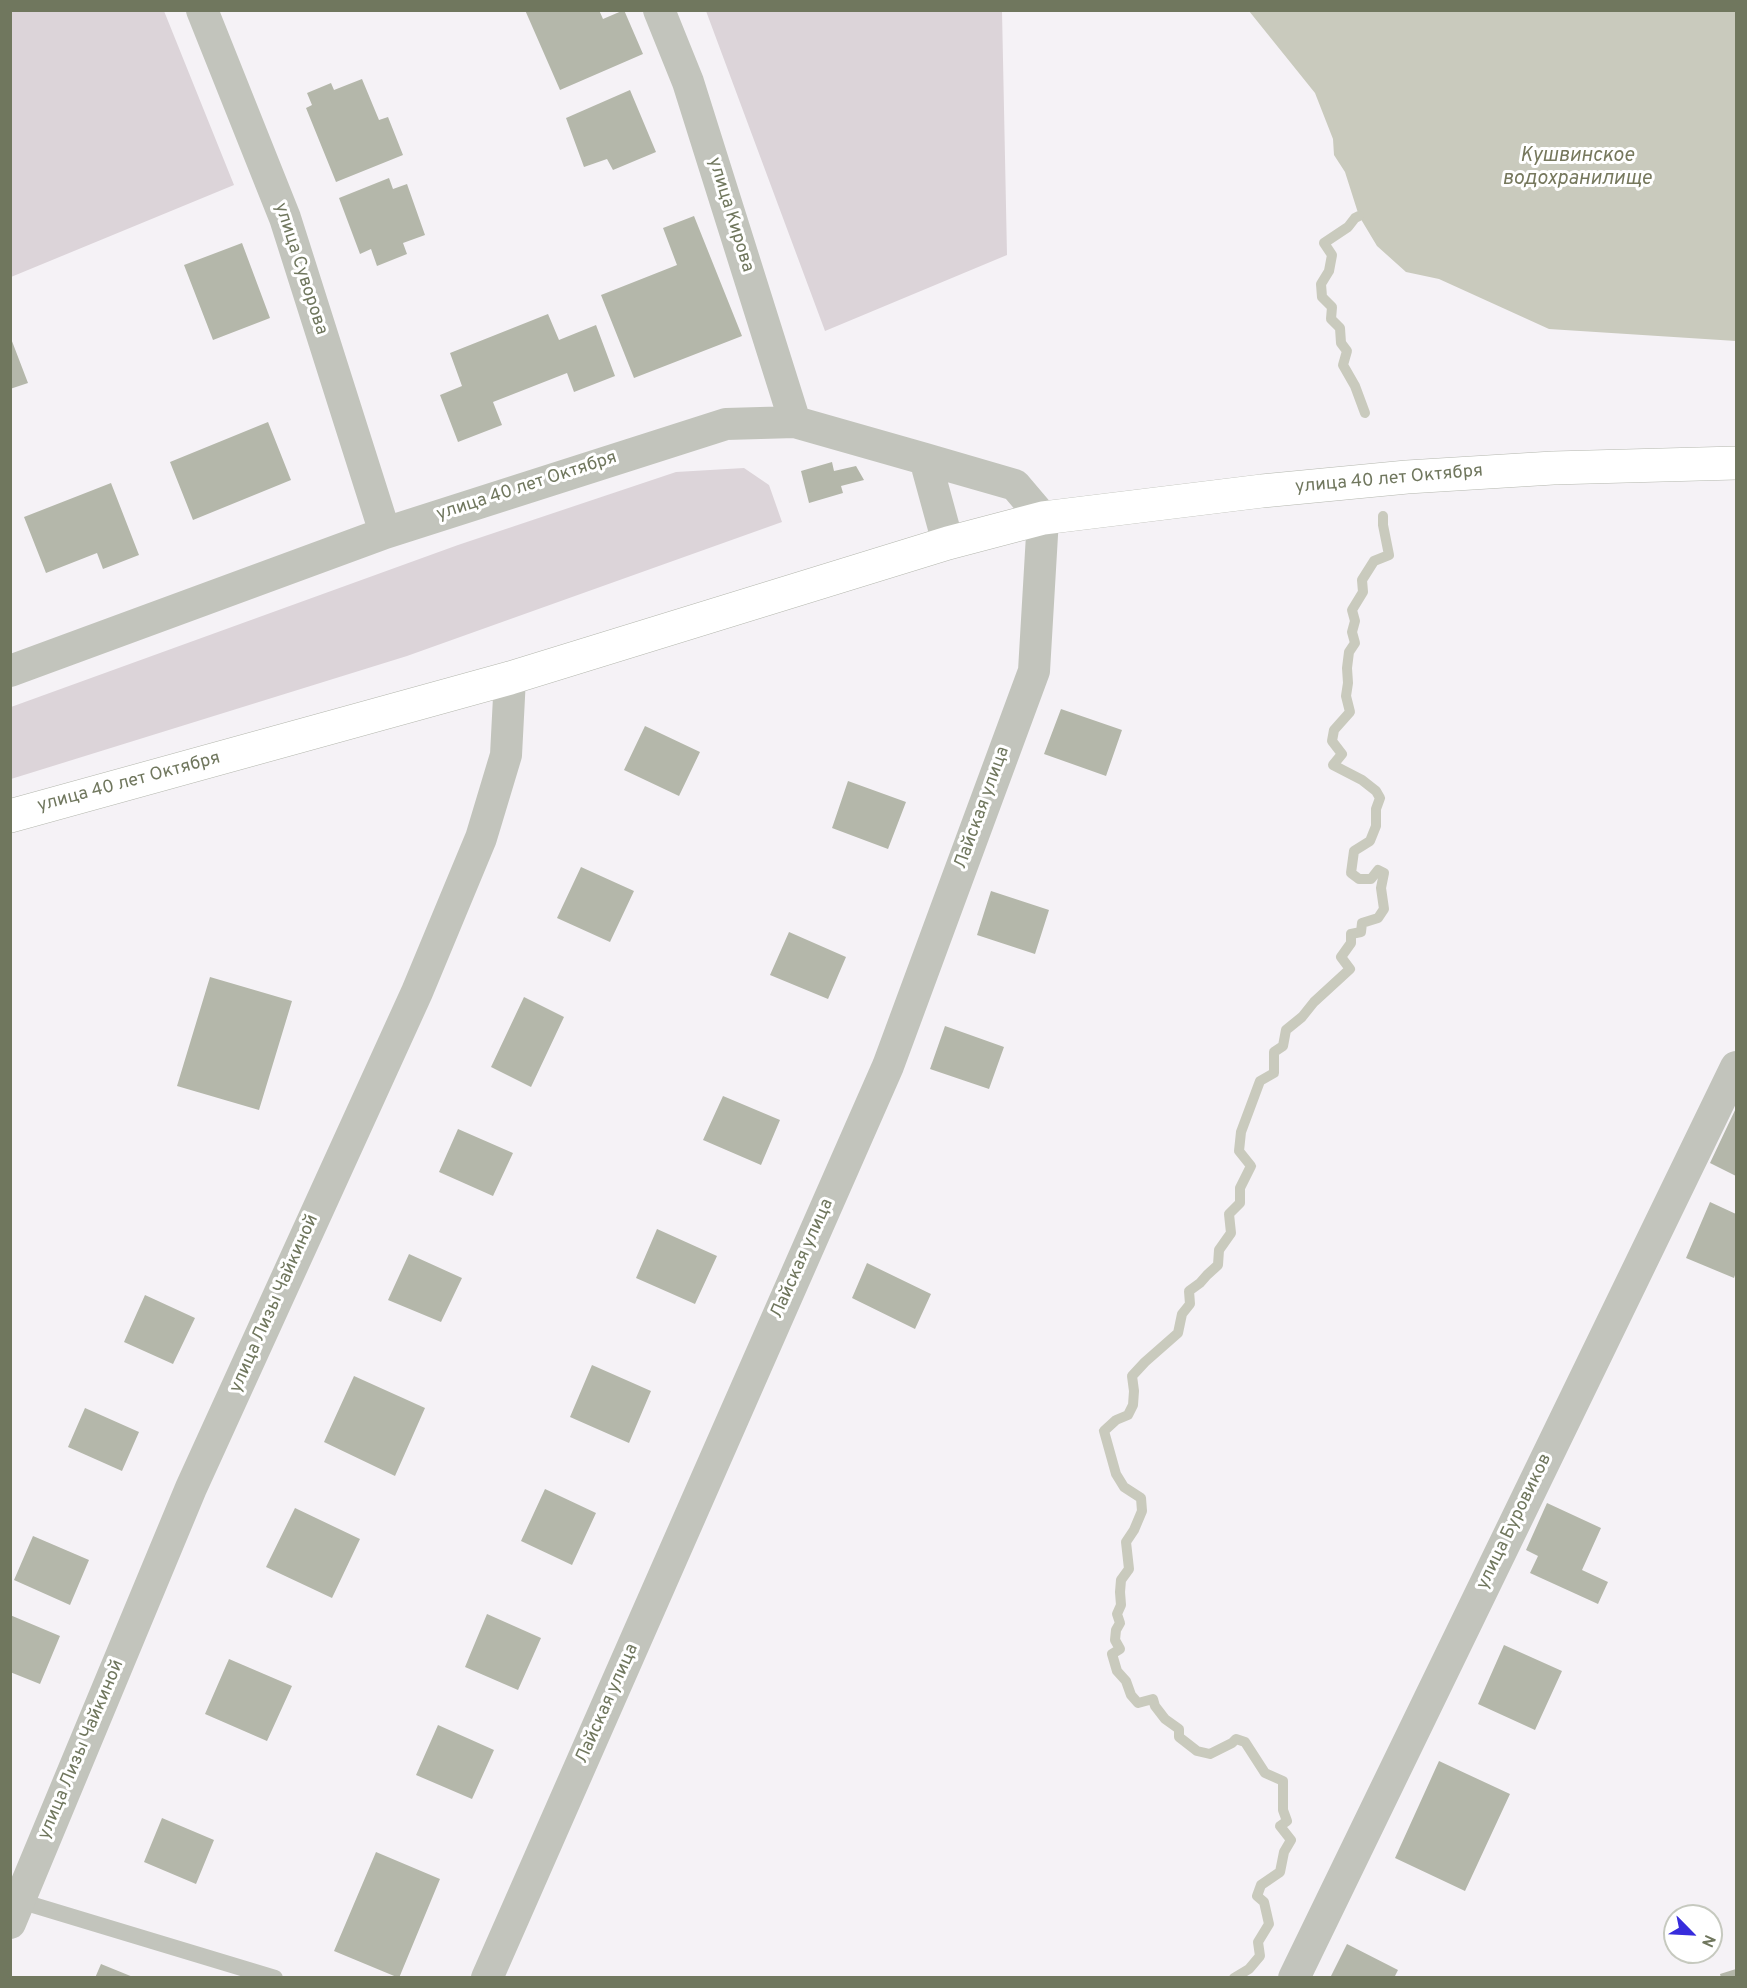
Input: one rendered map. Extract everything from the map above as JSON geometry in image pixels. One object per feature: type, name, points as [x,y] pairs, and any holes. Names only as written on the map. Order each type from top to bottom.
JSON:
[{"type":"main road","name":"улица 40 лет Октября","points":[[10,816],[510,678],[948,543],[1042,518],[1262,491],[1407,477],[1554,468],[1737,463]]},
{"type":"street","name":"улица Суворова","points":[[202,10],[285,218],[385,533]]},
{"type":"street","name":"улица Кирова","points":[[659,10],[688,82],[795,422]]},
{"type":"street","name":"улица 40 лет Октября","points":[[11,670],[385,533],[726,424],[795,422],[1014,485],[1042,518]]},
{"type":"street","points":[[925,459],[948,543]]},
{"type":"street","name":"Лайская улица","points":[[487,1977],[888,1066],[1034,670],[1042,518]]},
{"type":"street","name":"улица Лизы Чайкиной","points":[[15,1912],[191,1488],[417,992],[481,838],[506,755],[510,678]]},
{"type":"street","name":"улица Буровиков","points":[[1294,1977],[1737,1067]]},
{"type":"lane","points":[[15,1912],[274,1977]]},
{"type":"shaded area","points":[[11,10],[164,11],[234,185],[11,277]]},
{"type":"shaded area","points":[[706,11],[1002,11],[1007,255],[825,331]]},
{"type":"shaded area","points":[[744,468],[769,485],[782,522],[407,656],[11,779],[11,707],[458,545],[676,472]]},
{"type":"water","name":"Кушвинское водохранилище","points":[[1249,11],[1736,11],[1736,341],[1549,329],[1439,279],[1406,272],[1377,246],[1359,216],[1345,172],[1334,155],[1333,139],[1315,93]]},
{"type":"building","points":[[525,10],[599,10],[603,19],[624,10],[643,54],[560,90]]},
{"type":"building","points":[[362,79],[379,120],[388,117],[403,155],[336,182],[306,108],[312,105],[307,93],[331,83],[334,90]]},
{"type":"building","points":[[630,90],[656,152],[613,170],[607,159],[584,167],[566,118]]},
{"type":"building","points":[[389,178],[393,189],[407,184],[425,235],[403,243],[407,254],[377,266],[371,249],[360,254],[339,198]]},
{"type":"building","points":[[694,216],[742,336],[634,378],[601,295],[677,265],[663,228]]},
{"type":"building","points":[[242,243],[270,318],[213,340],[184,265]]},
{"type":"building","points":[[548,314],[559,340],[596,325],[615,376],[574,392],[567,373],[493,402],[502,425],[458,442],[440,395],[462,386],[450,353]]},
{"type":"building","points":[[10,336],[28,383],[10,389]]},
{"type":"building","points":[[268,422],[291,480],[193,520],[170,462]]},
{"type":"building","points":[[832,462],[834,471],[856,466],[864,480],[841,486],[843,493],[809,503],[801,471]]},
{"type":"building","points":[[111,483],[139,555],[103,569],[97,553],[46,573],[24,517]]},
{"type":"building","points":[[1061,709],[1122,730],[1106,776],[1044,754]]},
{"type":"building","points":[[645,726],[700,752],[679,796],[624,770]]},
{"type":"building","points":[[848,781],[906,802],[888,849],[832,828]]},
{"type":"building","points":[[581,867],[634,891],[610,942],[557,918]]},
{"type":"building","points":[[991,891],[1049,910],[1035,954],[977,935]]},
{"type":"building","points":[[789,932],[846,957],[828,999],[770,975]]},
{"type":"building","points":[[210,977],[292,1001],[259,1110],[177,1086]]},
{"type":"building","points":[[524,997],[564,1017],[531,1087],[491,1067]]},
{"type":"building","points":[[945,1026],[1004,1047],[989,1089],[930,1069]]},
{"type":"building","points":[[723,1096],[780,1120],[761,1165],[703,1140]]},
{"type":"building","points":[[1736,1108],[1736,1176],[1710,1163]]},
{"type":"building","points":[[458,1129],[513,1153],[493,1196],[439,1172]]},
{"type":"building","points":[[1710,1202],[1736,1214],[1736,1272],[1734,1278],[1686,1258]]},
{"type":"building","points":[[657,1229],[717,1256],[695,1304],[636,1278]]},
{"type":"building","points":[[409,1254],[462,1278],[441,1322],[388,1300]]},
{"type":"building","points":[[867,1263],[931,1294],[915,1329],[852,1298]]},
{"type":"building","points":[[145,1295],[195,1318],[173,1364],[124,1342]]},
{"type":"building","points":[[592,1365],[651,1391],[629,1443],[570,1417]]},
{"type":"building","points":[[354,1376],[425,1408],[395,1476],[324,1442]]},
{"type":"building","points":[[85,1408],[139,1432],[122,1471],[68,1447]]},
{"type":"building","points":[[545,1489],[596,1513],[572,1565],[521,1541]]},
{"type":"building","points":[[1547,1503],[1601,1528],[1582,1570],[1608,1582],[1598,1604],[1530,1573],[1538,1556],[1526,1550]]},
{"type":"building","points":[[295,1508],[360,1539],[332,1598],[266,1567]]},
{"type":"building","points":[[33,1536],[89,1560],[70,1605],[14,1580]]},
{"type":"building","points":[[487,1614],[541,1638],[518,1690],[465,1667]]},
{"type":"building","points":[[10,1615],[60,1636],[40,1684],[10,1672]]},
{"type":"building","points":[[1504,1645],[1562,1671],[1535,1730],[1478,1704]]},
{"type":"building","points":[[229,1659],[292,1686],[267,1741],[205,1714]]},
{"type":"building","points":[[438,1725],[494,1750],[472,1799],[416,1775]]},
{"type":"building","points":[[1439,1761],[1510,1794],[1465,1891],[1395,1858]]},
{"type":"building","points":[[162,1818],[214,1840],[196,1884],[144,1862]]},
{"type":"building","points":[[376,1852],[440,1879],[399,1978],[334,1951]]},
{"type":"building","points":[[1347,1944],[1398,1970],[1394,1978],[1330,1978]]},
{"type":"building","points":[[101,1964],[133,1977],[133,1978],[95,1978]]},
{"type":"building","points":[[1736,1969],[1736,1978],[1721,1978],[1720,1974]]},
{"type":"waterway","points":[[1359,216],[1348,227],[1324,243],[1332,255],[1329,271],[1321,284],[1322,297],[1332,307],[1331,319],[1340,328],[1341,343],[1347,351],[1343,365],[1355,386],[1365,413]]},
{"type":"waterway","points":[[1234,1978],[1249,1969],[1260,1956],[1258,1942],[1269,1924],[1264,1902],[1257,1896],[1261,1885],[1280,1872],[1284,1852],[1291,1840],[1280,1826],[1287,1821],[1283,1810],[1283,1781],[1265,1773],[1245,1742],[1236,1739],[1210,1754],[1197,1751],[1179,1737],[1179,1729],[1165,1719],[1155,1706],[1153,1699],[1138,1703],[1131,1695],[1126,1681],[1117,1671],[1112,1654],[1120,1649],[1115,1640],[1116,1630],[1120,1623],[1117,1614],[1121,1605],[1121,1580],[1129,1569],[1126,1542],[1142,1511],[1141,1498],[1124,1487],[1116,1474],[1104,1431],[1116,1420],[1128,1415],[1133,1405],[1132,1376],[1178,1333],[1182,1314],[1190,1304],[1189,1291],[1218,1265],[1219,1250],[1231,1233],[1229,1214],[1240,1203],[1240,1188],[1251,1166],[1239,1151],[1241,1132],[1260,1081],[1274,1073],[1274,1052],[1283,1046],[1286,1030],[1350,969],[1341,957],[1351,943],[1351,934],[1361,932],[1362,923],[1378,918],[1384,909],[1381,888],[1384,873],[1378,870],[1371,879],[1359,879],[1351,873],[1354,851],[1370,841],[1376,826],[1376,809],[1380,798],[1376,791],[1362,780],[1333,765],[1342,754],[1332,741],[1334,730],[1350,712],[1346,696],[1349,652],[1355,643],[1352,632],[1355,621],[1352,610],[1363,592],[1362,580],[1374,561],[1389,555],[1383,516]]}]
